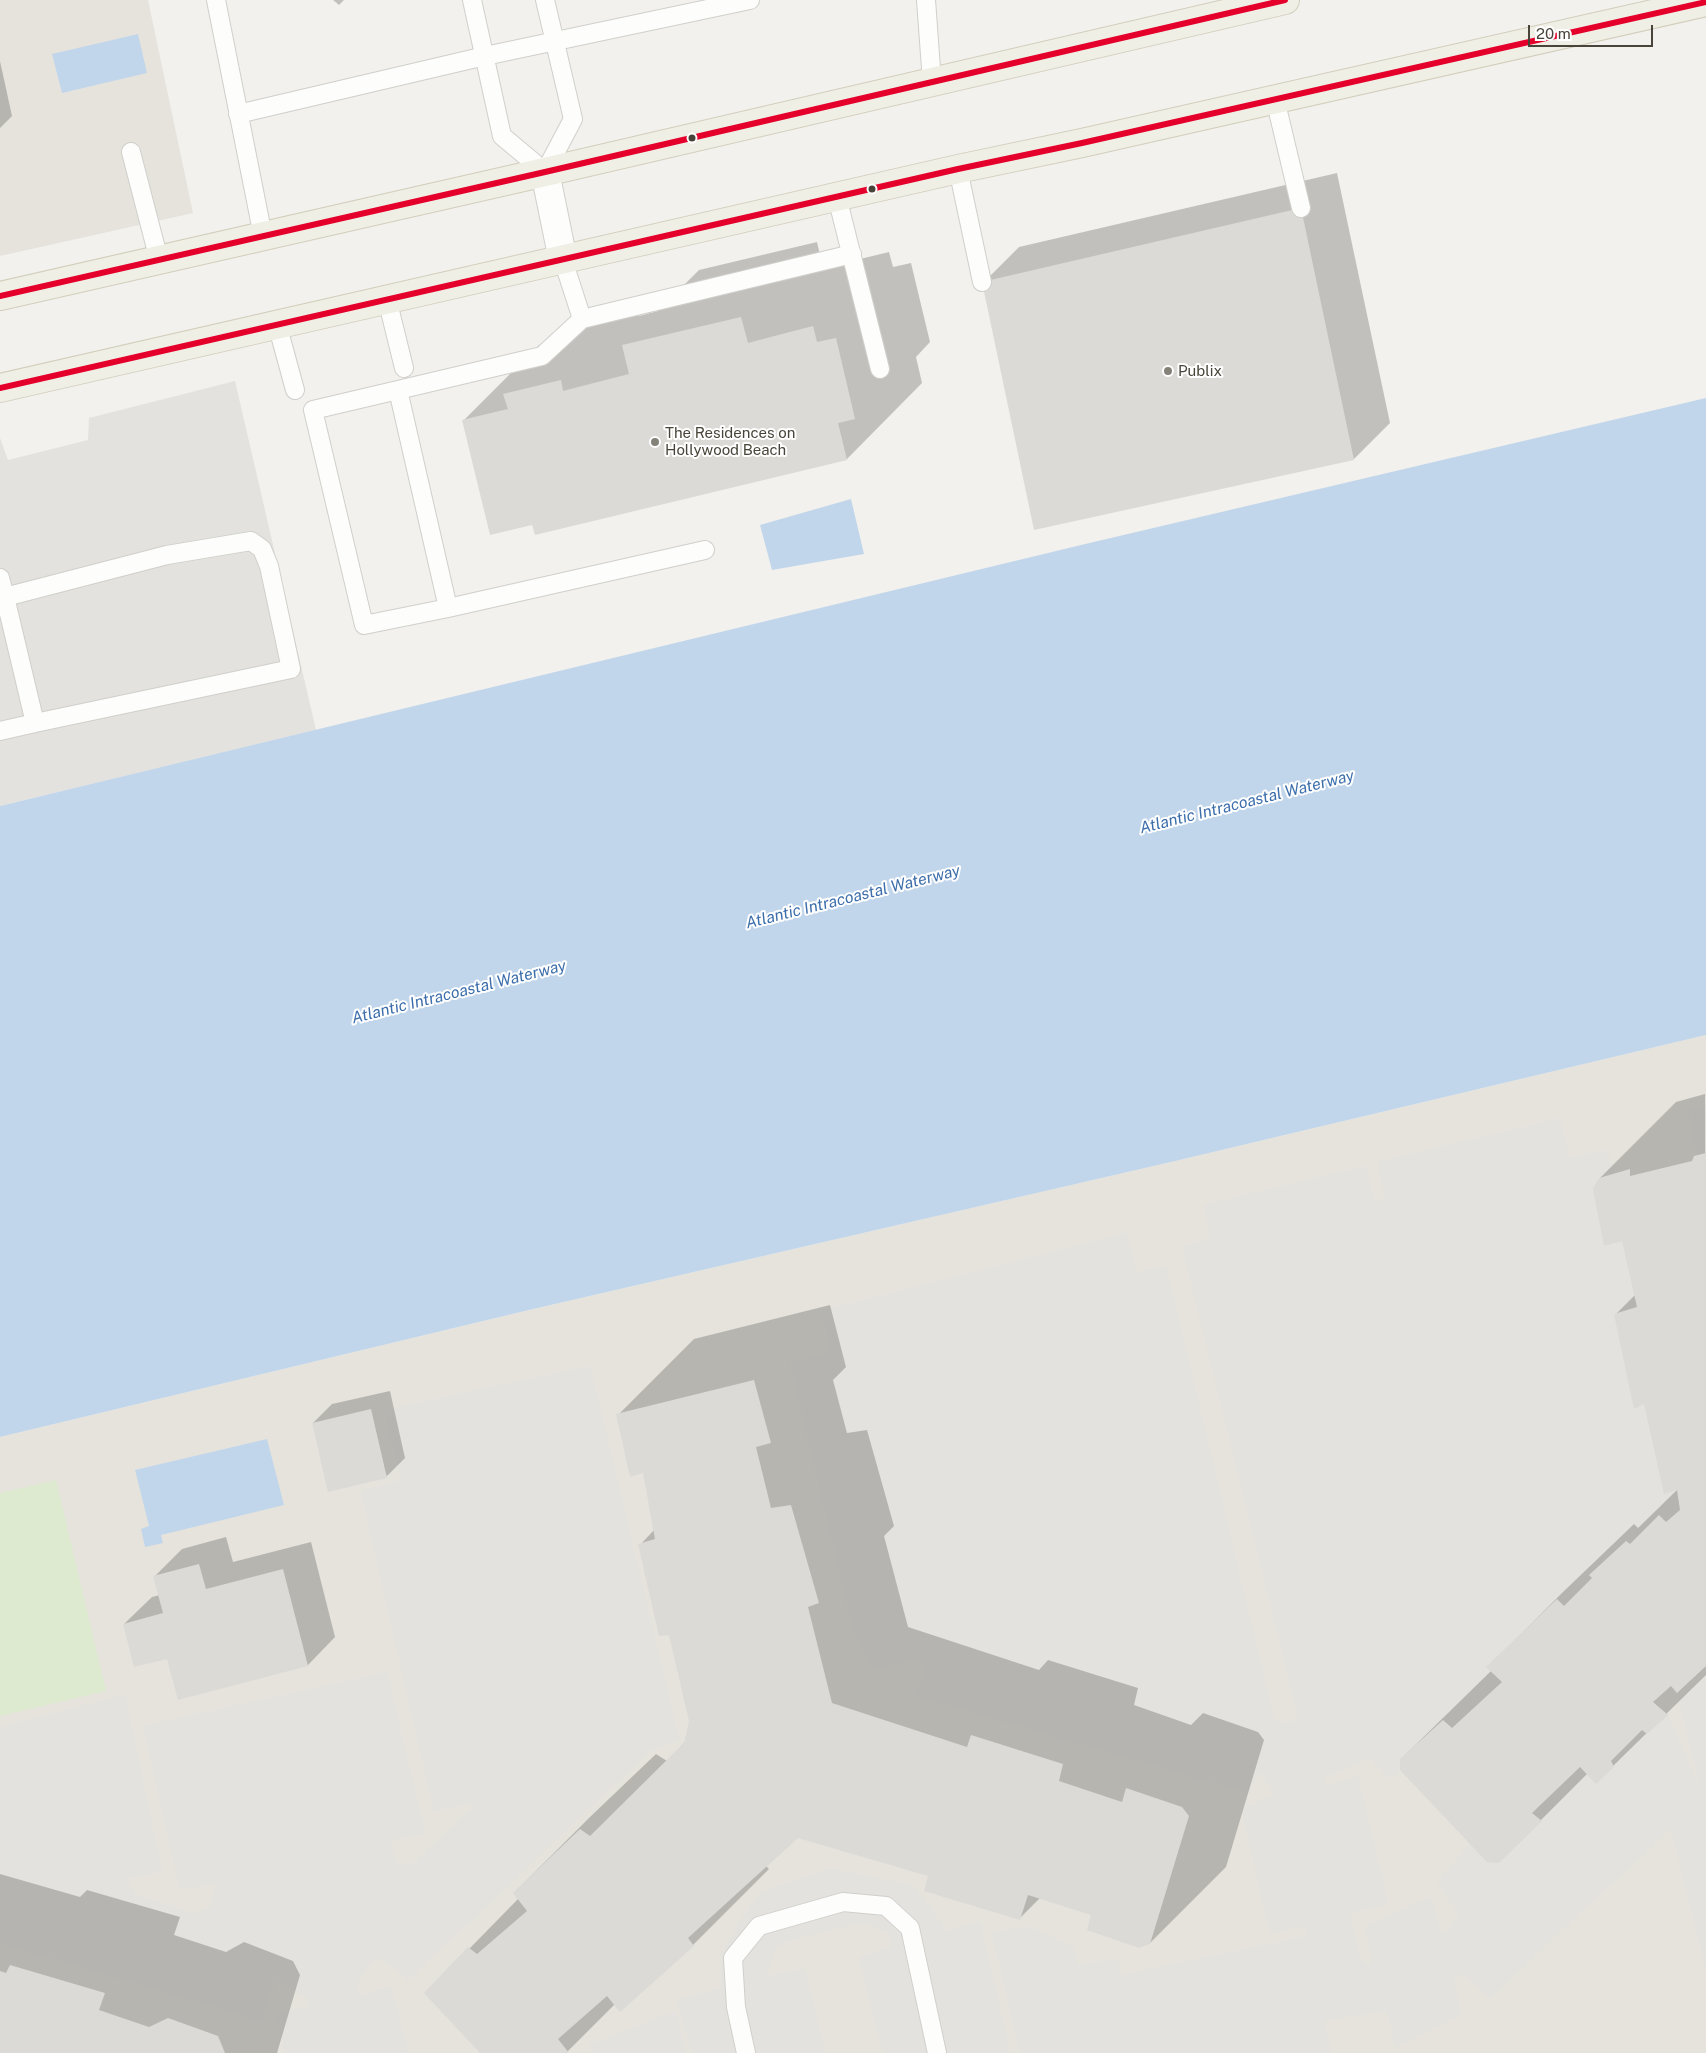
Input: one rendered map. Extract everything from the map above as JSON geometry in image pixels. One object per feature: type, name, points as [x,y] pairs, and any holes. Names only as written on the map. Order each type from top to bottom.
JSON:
[{"type":"main road","points":[[1630,19],[1657,0]]},
{"type":"main road","points":[[0,296],[545,172],[1271,2]]},
{"type":"main road","points":[[0,388],[958,168],[1706,2]]},
{"type":"street","points":[[545,172],[563,260]]},
{"type":"lane","points":[[216,0],[263,236]]},
{"type":"lane","points":[[472,0],[502,136],[545,172],[573,119],[545,0]]},
{"type":"lane","points":[[238,114],[485,56],[750,0]]},
{"type":"lane","points":[[926,0],[932,82]]},
{"type":"lane","points":[[1275,99],[1302,208]]},
{"type":"lane","points":[[131,152],[159,260]]},
{"type":"lane","points":[[958,168],[982,282]]},
{"type":"lane","points":[[837,197],[880,369]]},
{"type":"lane","points":[[705,550],[364,626],[314,410],[542,356],[582,319],[852,254]]},
{"type":"lane","points":[[563,260],[582,319]]},
{"type":"lane","points":[[387,299],[404,368]]},
{"type":"lane","points":[[277,324],[295,390]]},
{"type":"lane","points":[[398,390],[448,608]]},
{"type":"lane","points":[[0,731],[292,669],[269,566],[262,549],[251,541],[168,555],[2,598]]},
{"type":"lane","points":[[0,578],[2,598],[35,723]]},
{"type":"lane","points":[[746,2053],[736,2007],[734,1958],[759,1926],[843,1902],[886,1906],[910,1928],[937,2053]]},
{"type":"shaded area","points":[[0,0],[148,0],[193,213],[0,256]]},
{"type":"shaded area","points":[[235,381],[316,730],[0,806],[0,438],[8,460],[88,440],[89,418]]},
{"type":"shaded area","points":[[1706,1035],[1706,2053],[0,2053],[0,1437],[529,1310],[1171,1162]]},
{"type":"shaded area","points":[[1706,1106],[1706,1153],[1698,1155],[1688,1109]]},
{"type":"shaded area","points":[[1560,1118],[1569,1158],[1607,1150],[1614,1174],[1599,1178],[1593,1189],[1605,1245],[1622,1241],[1637,1307],[1614,1314],[1634,1409],[1644,1404],[1664,1494],[1677,1490],[1680,1510],[1666,1522],[1659,1515],[1630,1544],[1626,1541],[1589,1575],[1592,1578],[1564,1606],[1557,1599],[1486,1667],[1502,1682],[1452,1728],[1443,1720],[1400,1759],[1400,1770],[1390,1779],[1369,1758],[1325,1777],[1323,1783],[1328,1786],[1358,1776],[1388,1904],[1350,1913],[1360,1960],[1369,1966],[1373,1962],[1365,1926],[1431,1897],[1440,1931],[1446,1934],[1459,1915],[1438,1882],[1470,1844],[1487,1862],[1499,1863],[1542,1821],[1532,1813],[1580,1767],[1611,1761],[1642,1730],[1647,1734],[1668,1715],[1702,1795],[1679,1700],[1706,1677],[1706,1969],[1671,1828],[1489,1998],[1464,1975],[1458,1974],[1453,1978],[1461,2014],[1395,2047],[1388,2013],[1382,2011],[1327,2020],[1324,2024],[1332,2053],[1020,2053],[992,1932],[1028,1926],[1074,1948],[1077,1965],[1117,1959],[1122,1975],[1307,1936],[1306,1925],[1270,1934],[1242,1809],[1274,1795],[1264,1775],[1257,1773],[1248,1793],[917,1696],[926,1666],[910,1659],[873,1671],[852,1625],[790,1363],[831,1351],[820,1311],[1127,1233],[1136,1272],[1166,1266],[1274,1720],[1285,1723],[1294,1722],[1298,1716],[1182,1246],[1206,1241],[1211,1235],[1203,1205],[1366,1166],[1374,1200],[1380,1203],[1385,1197],[1378,1162]]},
{"type":"shaded area","points":[[590,1366],[679,1740],[651,1750],[408,1980],[381,1957],[371,1963],[359,1979],[357,1992],[361,1995],[391,1986],[408,2053],[285,2053],[276,2014],[308,2007],[308,1999],[276,1980],[260,2020],[0,1943],[0,1727],[125,1695],[162,1872],[126,1879],[135,1895],[197,1914],[211,1906],[216,1884],[180,1889],[143,1726],[387,1672],[425,1834],[393,1839],[391,1845],[396,1862],[404,1865],[416,1862],[471,1810],[471,1805],[468,1803],[434,1812],[361,1491],[401,1480],[384,1410]]},
{"type":"shaded area","points":[[829,1868],[912,1885],[934,1912],[945,1931],[980,1922],[1010,2053],[883,2053],[859,1958],[892,1946],[889,1933],[871,1924],[852,1924],[792,1940],[775,1948],[766,1976],[805,1969],[825,2053],[692,2053],[677,2000],[721,1988],[722,1954],[744,1915],[762,1892]]},
{"type":"shaded area","points":[[676,2011],[686,2053],[592,2053],[589,2045]]},
{"type":"green space","points":[[56,1480],[106,1691],[0,1716],[0,1493]]},
{"type":"water","points":[[138,34],[147,73],[62,93],[52,54]]},
{"type":"water","name":"Atlantic Intracoastal Waterway","points":[[1706,398],[1706,1035],[1171,1162],[529,1310],[0,1437],[0,806],[1081,545]]},
{"type":"water","points":[[851,499],[864,554],[772,570],[760,525]]},
{"type":"water","points":[[267,1439],[284,1505],[161,1535],[163,1543],[145,1547],[141,1529],[149,1526],[135,1470]]},
{"type":"building","name":"Publix","points":[[1301,208],[1354,460],[1034,530],[982,282]]},
{"type":"building","name":"The Residences on Hollywood Beach","points":[[741,317],[748,343],[813,326],[817,342],[836,338],[855,419],[838,423],[847,460],[535,535],[532,525],[490,535],[462,420],[508,409],[503,394],[561,380],[563,391],[629,374],[622,345]]},
{"type":"building","points":[[1706,1153],[1706,1666],[1677,1693],[1671,1686],[1653,1702],[1668,1715],[1647,1734],[1642,1730],[1611,1761],[1614,1767],[1596,1784],[1580,1767],[1532,1813],[1542,1821],[1499,1863],[1487,1862],[1400,1770],[1400,1759],[1443,1720],[1452,1728],[1502,1682],[1486,1667],[1557,1599],[1564,1606],[1592,1578],[1589,1575],[1626,1541],[1630,1544],[1659,1515],[1666,1522],[1680,1510],[1677,1490],[1664,1494],[1644,1404],[1634,1409],[1614,1314],[1637,1307],[1622,1241],[1604,1246],[1593,1189],[1599,1178],[1630,1169],[1630,1176],[1692,1161],[1694,1156]]},
{"type":"building","points":[[754,1380],[771,1443],[756,1447],[771,1508],[791,1505],[819,1603],[808,1607],[832,1703],[967,1747],[971,1735],[1063,1764],[1059,1781],[1122,1802],[1126,1788],[1182,1807],[1189,1816],[1150,1944],[1139,1948],[1087,1930],[1091,1915],[1028,1895],[1020,1920],[924,1891],[928,1876],[798,1838],[688,1938],[694,1946],[620,2012],[607,1996],[558,2039],[569,2053],[480,2053],[424,1993],[468,1947],[477,1954],[527,1911],[513,1893],[580,1829],[590,1836],[684,1743],[689,1721],[669,1635],[659,1636],[638,1544],[655,1539],[643,1473],[630,1477],[616,1414]]},
{"type":"building","points":[[371,1409],[387,1478],[328,1492],[312,1423]]},
{"type":"building","points":[[199,1564],[206,1589],[283,1569],[308,1666],[178,1700],[167,1659],[134,1667],[123,1624],[163,1613],[153,1576]]},
{"type":"building","points":[[10,1965],[105,1993],[99,2010],[149,2027],[168,2018],[218,2036],[225,2053],[0,2053],[0,1971],[6,1973]]},
{"type":"transit line","points":[[0,296],[545,172],[1285,0]]},
{"type":"transit line","points":[[0,388],[958,169],[1082,143],[1706,2]]},
{"type":"place","name":"Publix","points":[[1168,371]]},
{"type":"place","name":"The Residences on Hollywood Beach","points":[[655,442]]}]
